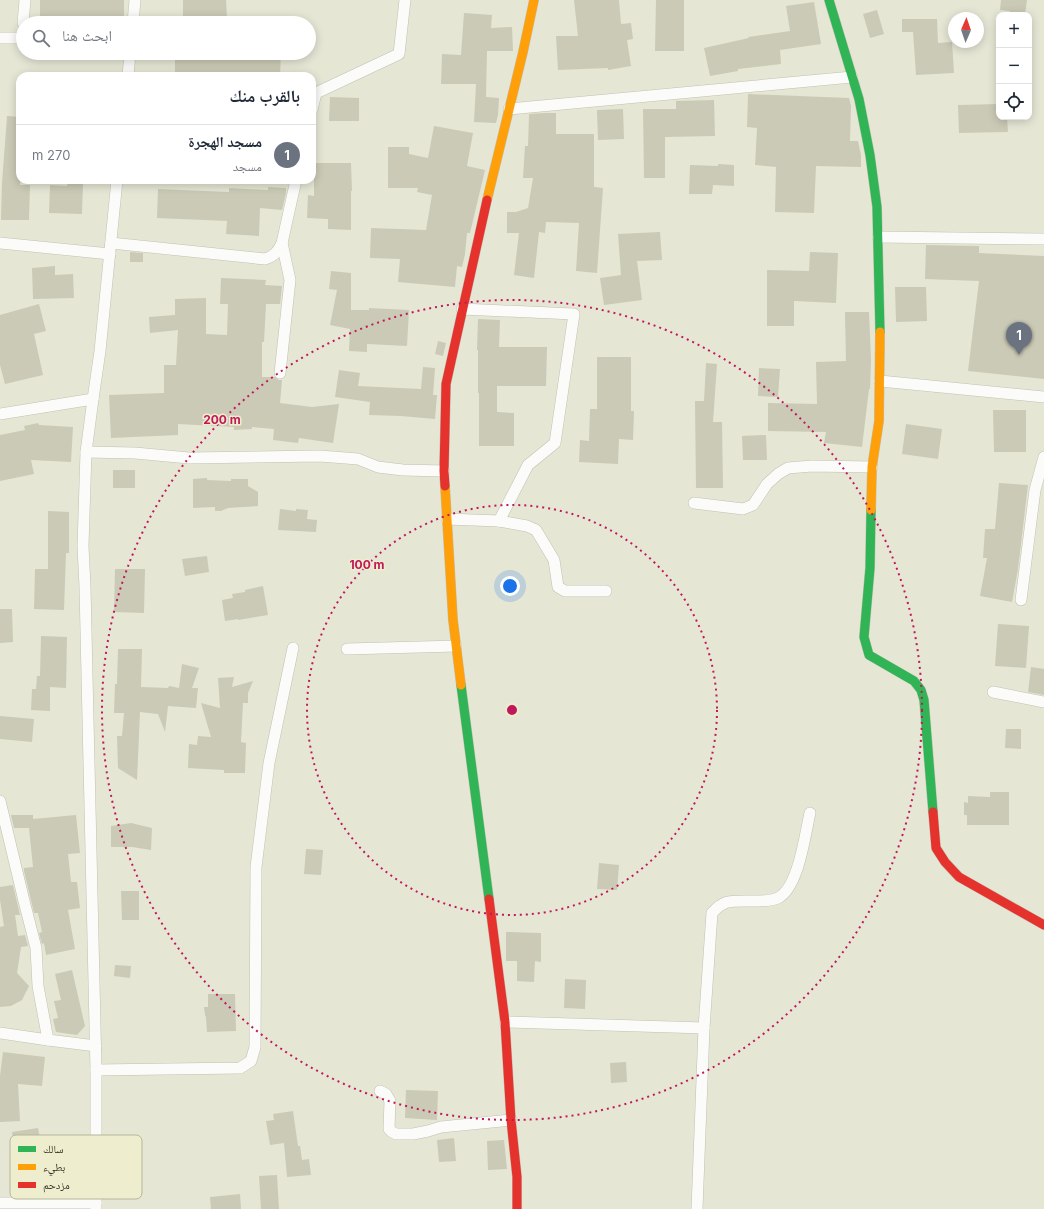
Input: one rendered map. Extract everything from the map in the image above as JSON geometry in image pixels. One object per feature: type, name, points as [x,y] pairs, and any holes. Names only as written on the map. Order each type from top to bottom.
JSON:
[{"type":"street","points":[[24,16],[25,0]]},
{"type":"street","points":[[134,16],[135,0]]},
{"type":"street","points":[[316,93],[399,54],[405,0]]},
{"type":"street","points":[[517,1209],[517,1177],[511,1120],[505,1022],[456,646],[444,471],[446,384],[480,228],[523,52],[534,0]]},
{"type":"street","points":[[829,0],[859,99],[870,155],[877,208],[880,381],[879,421],[872,467],[870,568],[864,637],[869,655],[914,681],[921,690],[924,700],[936,848],[959,877],[1044,925]]},
{"type":"street","points":[[0,38],[16,38]]},
{"type":"street","points":[[128,72],[129,60]]},
{"type":"street","points":[[509,109],[852,77]]},
{"type":"street","points":[[96,1135],[96,1046],[83,546],[86,452],[100,351],[118,184]]},
{"type":"street","points":[[111,242],[264,259],[271,257],[278,251],[282,243],[295,184]]},
{"type":"street","points":[[878,237],[1044,239]]},
{"type":"street","points":[[0,243],[110,254]]},
{"type":"street","points":[[280,373],[290,280],[282,243]]},
{"type":"street","points":[[462,309],[574,314],[555,443],[528,465],[499,521]]},
{"type":"street","points":[[880,381],[1044,397]]},
{"type":"street","points":[[0,414],[93,399]]},
{"type":"street","points":[[86,452],[135,453],[189,458],[320,456],[358,459],[378,467],[403,470],[444,471]]},
{"type":"street","points":[[1021,600],[1035,490],[1044,457]]},
{"type":"street","points":[[694,502],[744,509],[753,505],[767,484],[778,474],[788,468],[812,466],[872,467]]},
{"type":"street","points":[[447,519],[499,521],[527,526],[536,530],[554,560],[558,587],[565,591],[606,591]]},
{"type":"street","points":[[347,649],[456,646]]},
{"type":"street","points":[[96,1070],[240,1068],[250,1061],[255,1047],[256,867],[269,763],[293,648]]},
{"type":"street","points":[[993,692],[1044,702]]},
{"type":"street","points":[[0,801],[36,948],[38,986],[48,1040]]},
{"type":"street","points":[[697,1209],[704,1028],[712,913],[720,905],[728,902],[765,900],[777,898],[784,894],[798,868],[810,813]]},
{"type":"street","points":[[505,1022],[704,1028]]},
{"type":"street","points":[[0,1033],[96,1046]]},
{"type":"street","points":[[380,1091],[386,1094],[390,1101],[389,1129],[396,1134],[413,1134],[441,1127],[511,1120]]},
{"type":"street","points":[[0,1203],[96,1206]]},
{"type":"building","points":[[40,0],[124,0],[124,16],[40,16]]},
{"type":"building","points":[[183,0],[226,0],[227,16],[183,16]]},
{"type":"building","points":[[574,0],[619,0],[621,24],[631,23],[633,39],[627,40],[631,66],[608,70],[608,68],[558,70],[556,36],[578,36]]},
{"type":"building","points":[[656,0],[684,0],[684,51],[655,51]]},
{"type":"building","points":[[1001,0],[1027,0],[1025,12],[1010,12],[1000,10]]},
{"type":"building","points":[[814,2],[821,44],[780,50],[781,64],[738,69],[738,71],[710,76],[704,48],[749,38],[748,37],[790,31],[786,6]]},
{"type":"building","points":[[877,10],[884,34],[870,38],[863,14]]},
{"type":"building","points":[[464,13],[492,15],[491,28],[512,27],[513,51],[487,51],[486,97],[499,98],[496,123],[474,122],[476,84],[441,84],[442,54],[461,55]]},
{"type":"building","points":[[902,19],[937,19],[938,43],[948,42],[948,48],[952,48],[954,73],[916,75],[913,32],[902,32]]},
{"type":"building","points":[[175,60],[281,60],[280,72],[175,72]]},
{"type":"building","points":[[748,94],[849,98],[851,106],[850,141],[858,141],[861,155],[861,167],[816,166],[814,213],[775,212],[776,167],[755,165],[757,128],[747,127]]},
{"type":"building","points":[[330,97],[359,98],[359,121],[329,121]]},
{"type":"building","points":[[714,100],[715,136],[665,137],[665,178],[644,178],[643,109],[676,109],[676,101]]},
{"type":"building","points":[[996,104],[996,120],[1007,120],[1008,132],[959,133],[958,105]]},
{"type":"building","points":[[623,109],[624,139],[598,140],[597,110]]},
{"type":"building","points":[[556,113],[556,134],[594,134],[594,187],[603,188],[597,273],[576,271],[579,223],[546,222],[545,233],[539,232],[534,278],[514,275],[519,233],[507,233],[507,212],[516,212],[528,208],[533,178],[523,178],[525,146],[528,146],[529,114]]},
{"type":"building","points":[[7,116],[16,117],[16,184],[30,185],[29,220],[1,220]]},
{"type":"building","points":[[434,126],[473,133],[467,166],[485,170],[470,233],[467,233],[462,267],[457,266],[455,287],[398,282],[400,259],[370,258],[371,228],[426,230],[432,195],[417,192],[418,188],[388,188],[388,147],[409,147],[409,154],[428,158]]},
{"type":"building","points":[[316,163],[351,163],[351,230],[328,229],[328,219],[307,218],[308,195],[314,196],[314,184],[316,184]]},
{"type":"building","points":[[718,164],[734,165],[734,186],[713,185],[712,194],[689,194],[690,165],[718,166]]},
{"type":"building","points":[[68,184],[83,184],[82,214],[49,213],[50,185],[67,186]]},
{"type":"building","points":[[268,187],[286,188],[286,193],[282,210],[260,208],[259,236],[226,234],[227,221],[157,218],[158,189],[229,192],[229,188],[268,190]]},
{"type":"building","points":[[660,232],[662,260],[637,261],[642,300],[604,305],[600,278],[621,275],[618,234]]},
{"type":"building","points":[[926,245],[979,246],[979,253],[1044,256],[1044,379],[968,371],[979,281],[925,279]]},
{"type":"building","points":[[130,252],[143,253],[143,262],[130,262]]},
{"type":"building","points":[[810,252],[838,253],[836,303],[794,301],[794,326],[767,326],[767,270],[809,271]]},
{"type":"building","points":[[55,266],[55,275],[73,274],[74,298],[33,299],[32,268]]},
{"type":"building","points":[[331,271],[351,273],[351,310],[369,310],[369,308],[409,310],[407,346],[367,344],[367,352],[349,351],[350,329],[330,325],[337,290],[329,289]]},
{"type":"building","points":[[221,278],[266,280],[265,285],[282,286],[280,304],[266,304],[264,342],[262,342],[262,377],[275,377],[282,380],[280,403],[312,407],[339,404],[333,443],[299,438],[298,443],[273,440],[274,429],[252,427],[252,429],[234,430],[234,427],[178,424],[178,435],[111,438],[109,395],[164,393],[164,365],[176,365],[178,330],[150,333],[149,317],[175,315],[175,299],[206,298],[206,334],[227,335],[228,304],[220,304]]},
{"type":"building","points":[[895,287],[926,287],[927,321],[896,322]]},
{"type":"building","points":[[39,304],[46,331],[34,334],[43,375],[5,384],[0,365],[0,315]]},
{"type":"building","points":[[845,312],[869,312],[871,360],[870,389],[862,447],[824,443],[826,432],[768,431],[768,403],[817,404],[816,362],[846,361]]},
{"type":"building","points":[[478,319],[500,320],[499,347],[547,347],[546,386],[497,386],[497,412],[514,413],[514,446],[479,446],[477,350]]},
{"type":"building","points":[[438,341],[446,343],[443,356],[435,354]]},
{"type":"building","points":[[597,357],[631,357],[631,411],[634,411],[633,440],[619,439],[618,464],[579,462],[580,440],[589,441],[590,409],[597,409]]},
{"type":"building","points":[[706,363],[717,364],[713,422],[722,422],[723,488],[696,488],[695,401],[704,401]]},
{"type":"building","points":[[423,367],[435,368],[433,395],[437,395],[435,419],[369,415],[370,402],[335,397],[339,370],[360,373],[358,386],[421,389]]},
{"type":"building","points":[[759,368],[780,369],[778,397],[758,396]]},
{"type":"building","points":[[993,410],[1026,410],[1026,452],[994,452]]},
{"type":"building","points":[[38,423],[39,425],[73,427],[71,462],[31,460],[34,474],[0,481],[0,435],[25,430],[24,426]]},
{"type":"building","points":[[906,424],[942,429],[938,459],[902,454]]},
{"type":"building","points":[[766,435],[767,460],[743,460],[742,436]]},
{"type":"building","points":[[113,470],[135,470],[135,488],[113,488]]},
{"type":"building","points":[[207,478],[207,480],[231,481],[231,479],[248,479],[248,486],[258,492],[258,506],[228,508],[221,511],[215,511],[215,507],[193,508],[193,479]]},
{"type":"building","points":[[999,483],[1028,485],[1018,569],[1012,602],[980,596],[987,558],[983,558],[985,529],[995,529]]},
{"type":"building","points":[[280,509],[296,511],[296,509],[308,510],[307,519],[317,520],[316,532],[278,530]]},
{"type":"building","points":[[48,511],[69,512],[69,553],[66,553],[64,610],[34,609],[35,569],[48,569]]},
{"type":"building","points":[[207,556],[209,572],[185,576],[182,559]]},
{"type":"building","points":[[115,569],[145,569],[144,613],[114,612]]},
{"type":"building","points":[[263,586],[268,615],[225,621],[222,600],[233,598],[232,594],[245,592],[245,590]]},
{"type":"building","points":[[0,609],[12,609],[13,642],[0,643]]},
{"type":"building","points":[[998,624],[1029,626],[1026,668],[995,666]]},
{"type":"building","points":[[41,636],[67,637],[66,688],[50,687],[50,711],[31,710],[32,689],[36,689],[37,676],[40,676]]},
{"type":"building","points":[[118,649],[142,649],[141,687],[168,688],[169,686],[179,688],[182,664],[199,668],[192,688],[198,688],[196,708],[168,706],[165,732],[158,714],[140,712],[137,780],[118,768],[117,736],[122,736],[124,713],[114,713]]},
{"type":"building","points":[[1031,667],[1044,669],[1044,695],[1028,692]]},
{"type":"building","points":[[234,677],[232,687],[253,681],[248,693],[248,703],[243,703],[241,742],[246,743],[245,773],[224,773],[224,770],[188,768],[189,744],[197,745],[198,736],[211,737],[201,703],[220,708],[218,678]]},
{"type":"building","points":[[0,716],[34,719],[32,742],[0,739]]},
{"type":"building","points":[[1006,729],[1021,729],[1021,749],[1005,748]]},
{"type":"building","points":[[990,792],[1009,792],[1009,825],[967,825],[967,815],[964,815],[964,802],[968,803],[968,796],[990,797]]},
{"type":"building","points":[[11,815],[33,815],[33,819],[76,815],[80,853],[68,854],[71,882],[77,882],[80,908],[68,910],[75,949],[46,955],[44,943],[42,944],[39,933],[42,932],[38,913],[34,913],[24,871],[24,868],[33,867],[29,828],[14,828]]},
{"type":"building","points":[[131,823],[152,828],[151,850],[132,847],[111,847],[111,826]]},
{"type":"building","points":[[306,849],[323,850],[321,875],[304,874]]},
{"type":"building","points":[[599,863],[619,865],[617,890],[597,889]]},
{"type":"building","points":[[13,885],[20,915],[15,915],[18,936],[25,935],[28,946],[21,947],[17,973],[29,986],[22,1000],[11,1006],[0,1007],[0,927],[4,926],[0,900],[0,887]]},
{"type":"building","points":[[121,891],[139,891],[139,920],[122,920]]},
{"type":"building","points":[[506,932],[541,933],[541,962],[535,961],[534,982],[517,981],[517,961],[506,961]]},
{"type":"building","points":[[115,965],[131,966],[130,978],[114,976]]},
{"type":"building","points":[[72,970],[85,1026],[77,1035],[56,1032],[53,1019],[58,1018],[54,1001],[61,1000],[55,974]]},
{"type":"building","points":[[565,979],[586,980],[585,1009],[564,1008]]},
{"type":"building","points":[[208,994],[235,994],[236,1031],[207,1032],[204,1007],[208,1007]]},
{"type":"building","points":[[3,1052],[45,1057],[42,1086],[18,1084],[20,1121],[0,1122],[0,1076]]},
{"type":"building","points":[[626,1062],[627,1082],[611,1083],[610,1063]]},
{"type":"building","points":[[406,1090],[438,1091],[437,1120],[405,1118]]},
{"type":"building","points":[[293,1111],[298,1146],[300,1146],[302,1160],[309,1159],[311,1175],[287,1177],[284,1143],[270,1145],[266,1121],[274,1120],[273,1114]]},
{"type":"building","points":[[38,1128],[39,1135],[12,1135],[12,1132]]},
{"type":"building","points":[[454,1138],[456,1161],[439,1162],[437,1140]]},
{"type":"building","points":[[504,1140],[507,1169],[488,1170],[487,1141]]},
{"type":"building","points":[[277,1175],[279,1209],[261,1209],[259,1176]]},
{"type":"building","points":[[240,1194],[241,1209],[211,1209],[210,1197]]},
{"type":"traffic: fast","points":[[829,0],[859,99],[870,155],[877,207],[880,332]]},
{"type":"traffic: fast","points":[[871,510],[870,568],[864,637],[869,655],[914,681],[921,690],[924,700],[933,812]]},
{"type":"traffic: fast","points":[[461,685],[489,899]]},
{"type":"traffic: slow","points":[[487,200],[534,0]]},
{"type":"traffic: slow","points":[[871,510],[872,467],[879,421],[880,332]]},
{"type":"traffic: slow","points":[[445,486],[453,620],[461,685]]},
{"type":"traffic: jam","points":[[445,486],[446,384],[487,200]]},
{"type":"traffic: jam","points":[[933,812],[936,848],[945,862],[959,877],[1044,925]]},
{"type":"traffic: jam","points":[[489,899],[505,1022],[511,1120],[517,1177],[517,1209]]},
{"type":"place","name":"مسجد الهجرة","points":[[1019,355]]}]
